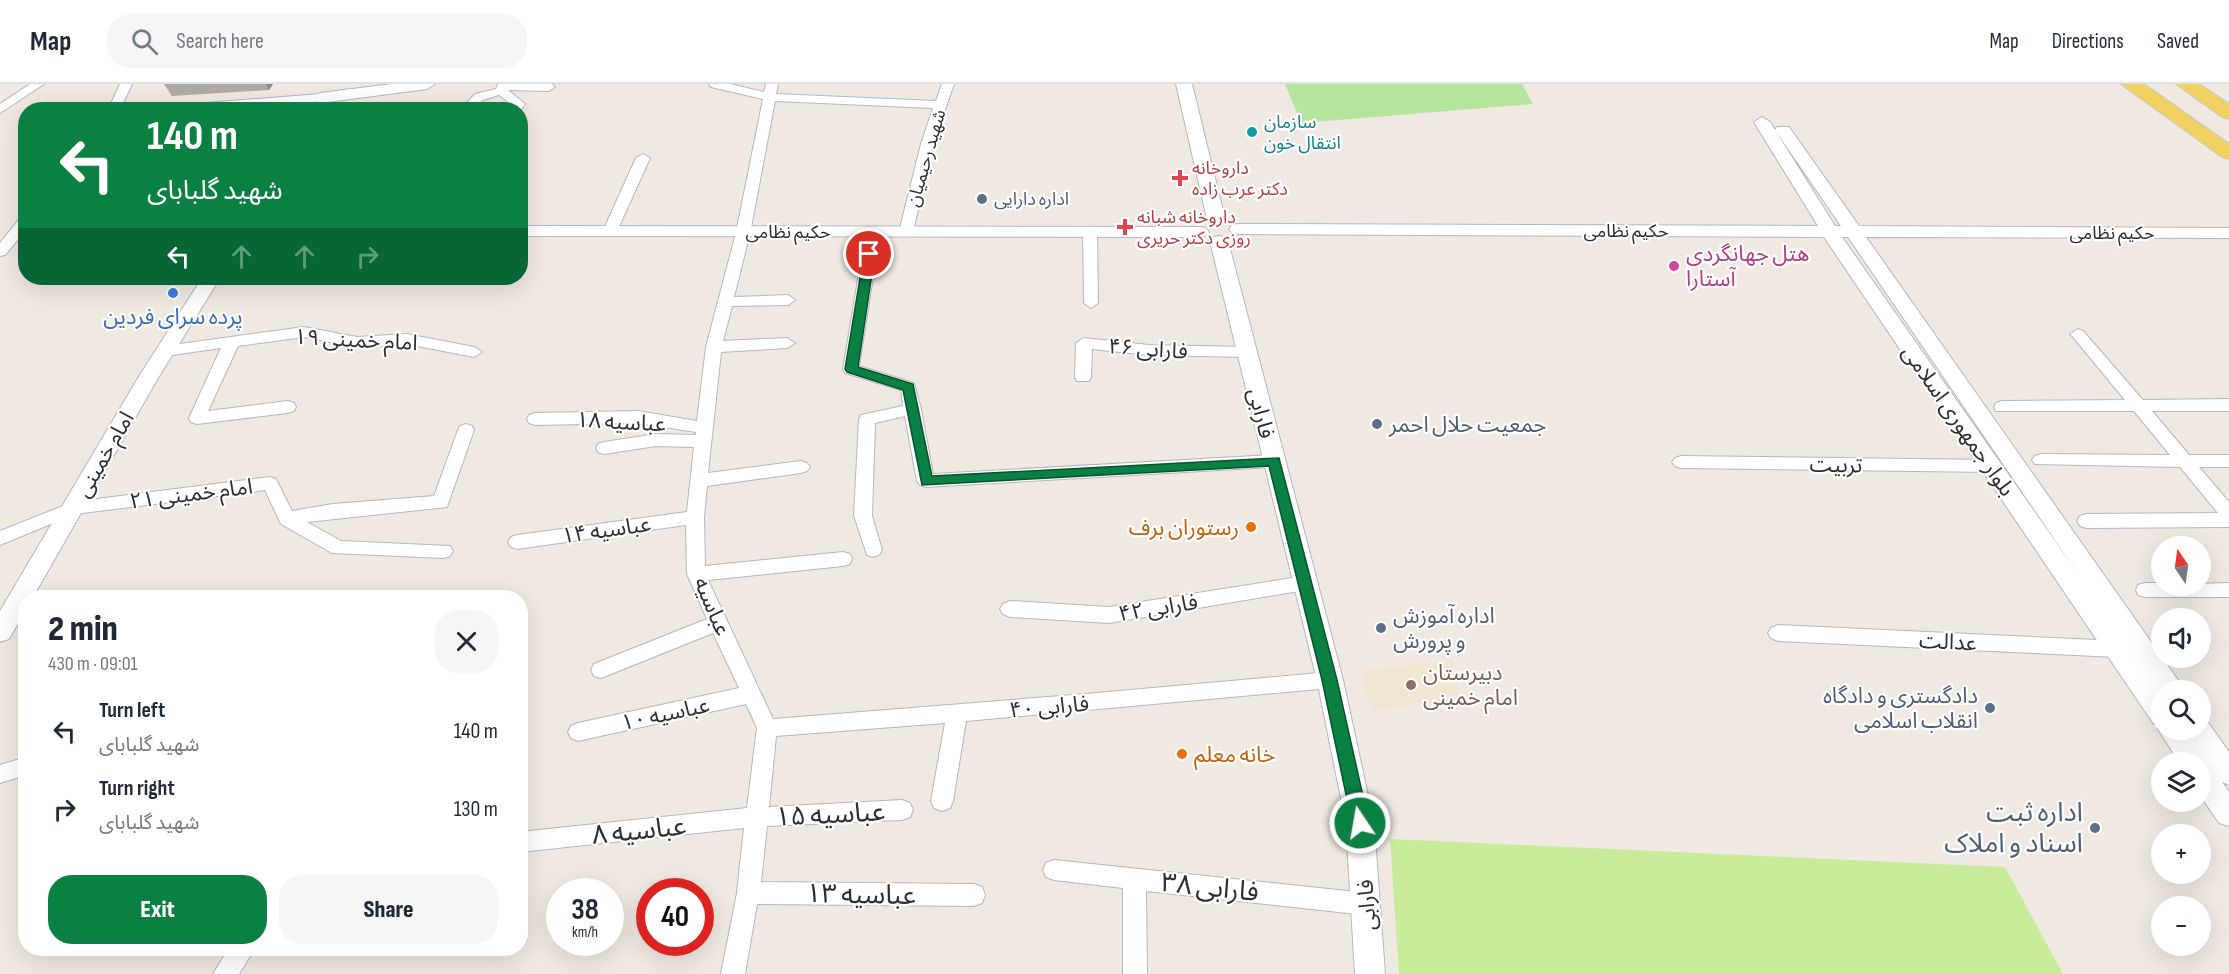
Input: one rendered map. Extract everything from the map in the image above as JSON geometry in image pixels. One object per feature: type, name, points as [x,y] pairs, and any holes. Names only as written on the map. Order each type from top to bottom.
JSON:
[{"type":"main road","points":[[2131,84],[2229,153]]},
{"type":"main road","points":[[2186,84],[2229,113]]},
{"type":"street","points":[[0,109],[38,84]]},
{"type":"street","points":[[118,102],[126,84]]},
{"type":"street","points":[[261,102],[427,84]]},
{"type":"street","points":[[715,84],[940,105]]},
{"type":"street","name":"شهید رحیمیان","points":[[906,232],[927,144],[948,84]]},
{"type":"street","name":"فارابی","points":[[1184,84],[1247,352],[1330,680],[1360,823],[1370,974]]},
{"type":"street","points":[[503,87],[517,102]]},
{"type":"street","points":[[474,102],[479,97],[503,87],[549,87]]},
{"type":"street","name":"عباسیه","points":[[767,728],[696,574],[695,517],[714,347],[743,233],[771,91]]},
{"type":"street","name":"بلوار جمهوری اسلامی","points":[[2151,699],[1830,232],[1770,121],[1856,232],[2164,680]]},
{"type":"street","points":[[610,231],[643,158]]},
{"type":"street","points":[[0,225],[18,224]]},
{"type":"street","points":[[0,252],[18,230]]},
{"type":"street","name":"حکیم نظامی","points":[[528,231],[743,233],[1218,230],[2229,233]]},
{"type":"street","points":[[873,232],[851,369],[908,387],[926,481],[1274,461]]},
{"type":"street","points":[[1090,232],[1091,303]]},
{"type":"street","name":"امام خمینی","points":[[25,590],[165,351],[207,285]]},
{"type":"street","points":[[725,302],[788,300]]},
{"type":"street","points":[[1896,328],[1922,329]]},
{"type":"street","name":"امام خمینی ۱۹","points":[[165,351],[304,332],[357,342],[407,339],[474,352]]},
{"type":"street","points":[[2078,334],[2229,514]]},
{"type":"street","points":[[232,342],[197,418],[288,407]]},
{"type":"street","points":[[714,347],[787,343]]},
{"type":"street","name":"فارابی ۴۶","points":[[1083,377],[1084,343],[1149,350],[1247,352]]},
{"type":"street","points":[[2002,407],[2229,405]]},
{"type":"street","points":[[873,550],[863,516],[867,419],[913,409]]},
{"type":"street","name":"عباسیه ۱۸","points":[[535,419],[638,417],[705,435]]},
{"type":"street","points":[[287,519],[333,511],[441,502],[466,430]]},
{"type":"street","points":[[604,448],[705,435]]},
{"type":"street","points":[[2041,460],[2229,461]]},
{"type":"street","name":"تربیت","points":[[1681,462],[1991,466]]},
{"type":"street","points":[[699,481],[801,468]]},
{"type":"street","name":"امام خمینی ۲۱","points":[[73,508],[270,483],[287,519]]},
{"type":"street","points":[[0,538],[73,508]]},
{"type":"street","name":"عباسیه ۱۴","points":[[517,542],[695,517]]},
{"type":"street","points":[[287,519],[338,548],[444,550]]},
{"type":"street","points":[[2086,521],[2229,520]]},
{"type":"street","points":[[696,574],[843,559]]},
{"type":"street","name":"فارابی ۴۲","points":[[1010,609],[1109,615],[1305,583]]},
{"type":"street","points":[[2145,590],[2229,590]]},
{"type":"street","name":"امام خمینی","points":[[0,632],[18,601]]},
{"type":"street","points":[[601,670],[719,622]]},
{"type":"street","name":"عدالت","points":[[1778,633],[2117,650]]},
{"type":"street","points":[[2117,650],[2143,649]]},
{"type":"street","name":"فارابی ۴۰","points":[[767,728],[1330,680]]},
{"type":"street","name":"عباسیه ۱۰","points":[[578,732],[752,694]]},
{"type":"street","points":[[942,801],[957,713]]},
{"type":"street","points":[[734,974],[748,893],[767,728]]},
{"type":"street","points":[[2206,740],[2229,773]]},
{"type":"street","points":[[0,774],[18,768]]},
{"type":"street","points":[[2211,788],[2229,814]]},
{"type":"street","name":"عباسیه ۱۵","points":[[757,817],[902,810]]},
{"type":"street","name":"عباسیه ۸","points":[[528,841],[757,817]]},
{"type":"street","name":"فارابی ۳۸","points":[[1054,870],[1366,904]]},
{"type":"street","points":[[1134,879],[1135,974]]},
{"type":"street","name":"عباسیه ۱۳","points":[[748,893],[974,895]]},
{"type":"street","points":[[225,974],[237,956]]},
{"type":"shaded area","name":"دبیرستان امام خمینی","points":[[1454,660],[1459,699],[1371,711],[1361,671]]},
{"type":"green space","points":[[1285,84],[1522,84],[1533,104],[1301,123]]},
{"type":"green space","points":[[1390,839],[2005,867],[2063,974],[1399,974]]},
{"type":"place","name":"سازمان انتقال خون","points":[[1252,132]]},
{"type":"place","name":"داروخانه دکتر عرب زاده","points":[[1180,178]]},
{"type":"place","name":"اداره دارایی","points":[[982,199]]},
{"type":"place","name":"داروخانه شبانه روزی دکتر حریری","points":[[1125,227]]},
{"type":"place","name":"هتل جهانگردى آستارا","points":[[1674,266]]},
{"type":"place","name":"پرده سرای فردین","points":[[173,293]]},
{"type":"place","name":"جمعیت حلال احمر","points":[[1377,424]]},
{"type":"place","name":"رستوران برف","points":[[1251,527]]},
{"type":"place","name":"اداره آموزش و پرورش","points":[[1381,628]]},
{"type":"place","name":"دبیرستان امام خمینی","points":[[1411,685]]},
{"type":"place","name":"دادگستری و دادگاه انقلاب اسلامی","points":[[1990,708]]},
{"type":"place","name":"خانه معلم","points":[[1182,754]]},
{"type":"place","name":"اداره ثبت اسناد و املاک","points":[[2095,828]]},
{"type":"route","points":[[869,254],[851,369],[908,387],[926,481],[1274,461],[1330,680],[1360,823]]}]
